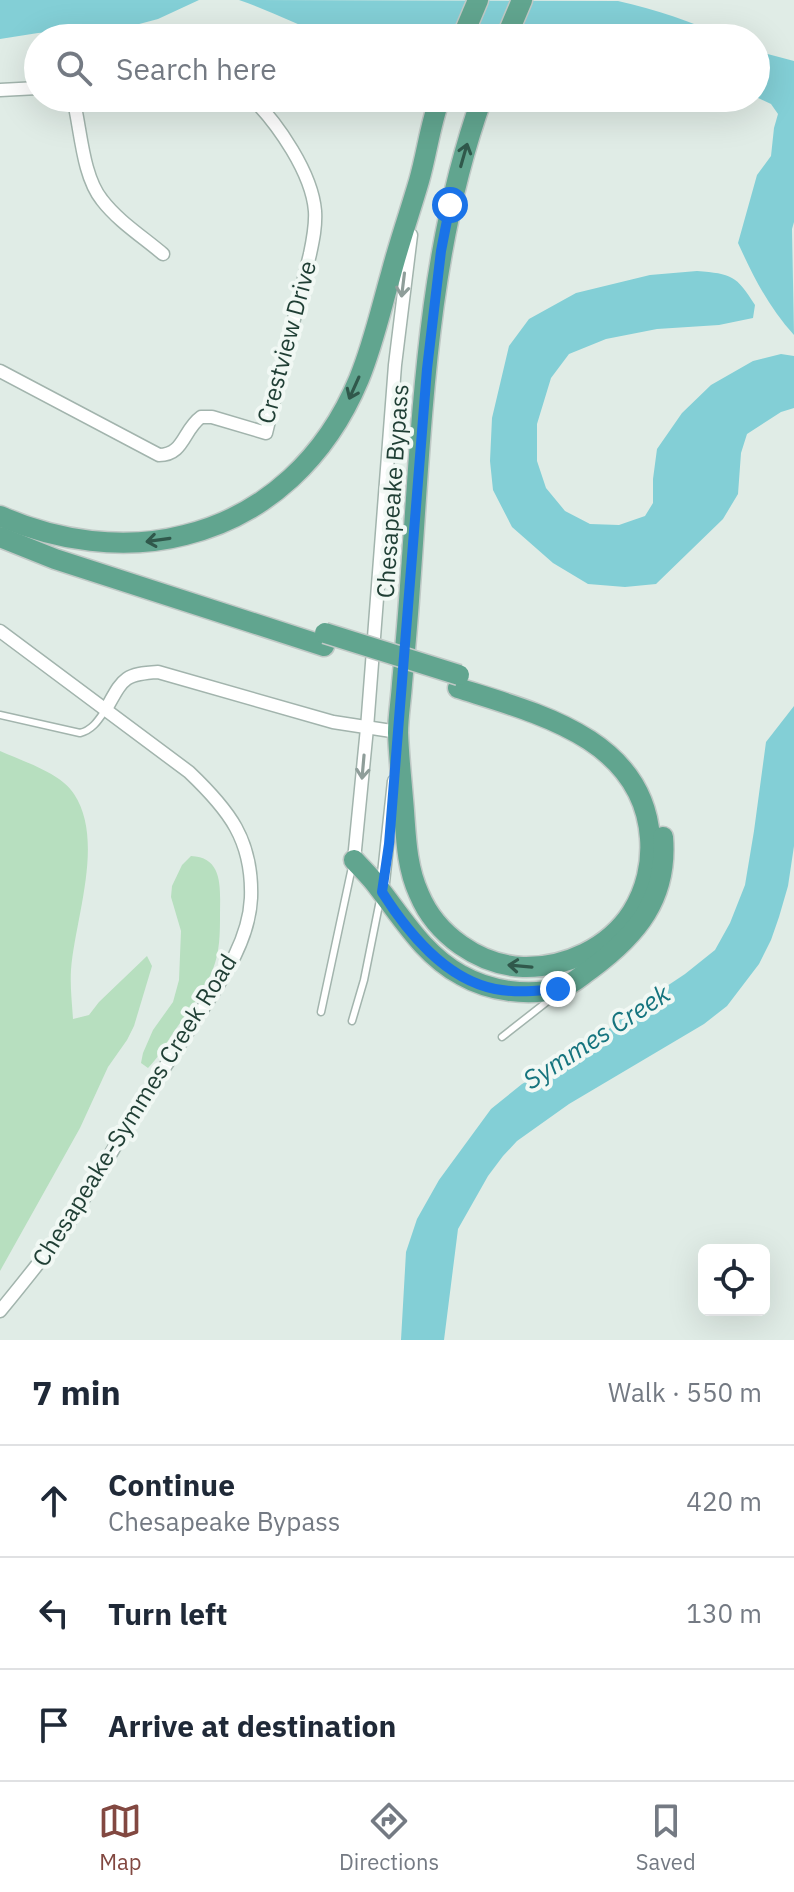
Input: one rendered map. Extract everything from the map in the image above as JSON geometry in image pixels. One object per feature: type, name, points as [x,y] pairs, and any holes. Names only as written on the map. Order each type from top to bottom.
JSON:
[{"type":"main road","points":[[468,24],[478,0]]},
{"type":"main road","points":[[512,24],[522,0]]},
{"type":"main road","name":"Chesapeake Bypass","points":[[419,180],[436,112]]},
{"type":"main road","name":"Chesapeake Bypass","points":[[398,732],[425,398],[441,251],[450,205],[477,112]]},
{"type":"main road","points":[[8,520],[56,534],[96,541],[157,541],[217,525],[275,493],[319,449],[350,398],[367,356],[419,180]]},
{"type":"main road","points":[[8,520],[47,542],[324,639],[458,682],[556,708],[598,730],[639,769],[656,801],[664,855],[662,874],[649,909],[625,942],[564,988],[528,991],[495,989],[464,977],[437,959],[354,860]]},
{"type":"main road","points":[[0,537],[84,569],[324,639]]},
{"type":"main road","points":[[398,732],[410,863],[418,893],[444,931],[476,955],[495,963],[516,966],[556,964],[606,940],[633,911],[644,885],[650,858],[645,809],[631,779],[601,748],[573,730],[458,682]]},
{"type":"street","points":[[0,90],[24,89]]},
{"type":"street","points":[[76,112],[90,176],[100,199],[163,254]]},
{"type":"street","name":"Crestview Drive","points":[[0,371],[159,455],[175,451],[191,425],[201,417],[212,417],[266,433],[314,236],[315,211],[301,169],[264,112]]},
{"type":"street","name":"Chesapeake Bypass","points":[[354,860],[395,365],[419,180]]},
{"type":"street","name":"Chesapeake-Symmes Creek Road","points":[[0,631],[189,772],[216,798],[241,838],[251,883],[250,911],[227,972],[115,1144],[68,1223],[0,1311]]},
{"type":"street","points":[[106,709],[120,685],[134,674],[158,672],[333,722],[398,732]]},
{"type":"street","name":"Chesapeake Bypass","points":[[382,892],[398,732]]},
{"type":"lane","points":[[0,715],[80,733],[88,732],[106,709]]},
{"type":"lane","points":[[321,1012],[354,860]]},
{"type":"lane","points":[[352,1021],[364,980],[382,892]]},
{"type":"lane","points":[[502,1037],[564,988]]},
{"type":"green space","points":[[0,751],[60,780],[74,794],[83,813],[88,857],[71,970],[73,1019],[89,1015],[147,956],[152,966],[134,1026],[108,1067],[80,1128],[0,1271]]},
{"type":"green space","points":[[191,856],[209,862],[218,876],[220,921],[217,955],[200,995],[148,1068],[141,1063],[143,1053],[153,1030],[173,1002],[179,980],[181,931],[171,897],[172,886],[182,865]]},
{"type":"water","points":[[0,0],[199,0],[139,24],[24,24],[24,35],[0,39]]},
{"type":"water","points":[[239,0],[618,1],[695,24],[298,24]]},
{"type":"water","points":[[770,55],[794,61],[794,335],[762,291],[738,243],[757,175],[771,156],[778,114],[771,104]]},
{"type":"water","points":[[697,271],[726,275],[738,282],[755,305],[753,318],[719,325],[657,329],[606,339],[569,354],[551,378],[537,424],[537,461],[546,488],[565,511],[590,524],[619,525],[645,516],[653,503],[657,449],[682,413],[711,385],[753,361],[781,354],[794,356],[794,408],[781,412],[747,434],[741,453],[738,494],[723,519],[656,584],[625,587],[588,584],[553,563],[512,527],[493,490],[490,461],[492,418],[509,346],[529,319],[576,293],[650,275]]},
{"type":"water","points":[[794,706],[794,846],[779,917],[759,964],[727,1006],[704,1024],[569,1104],[517,1141],[488,1176],[458,1229],[444,1340],[401,1340],[406,1252],[417,1219],[439,1180],[491,1109],[522,1084],[603,1034],[715,950],[745,885],[766,742]]},
{"type":"route","points":[[450,205],[441,251],[427,369],[389,844],[382,892],[426,949],[464,977],[495,989],[558,989]]},
{"type":"water label","name":"Symmes Creek","points":[[596,1036]]}]
